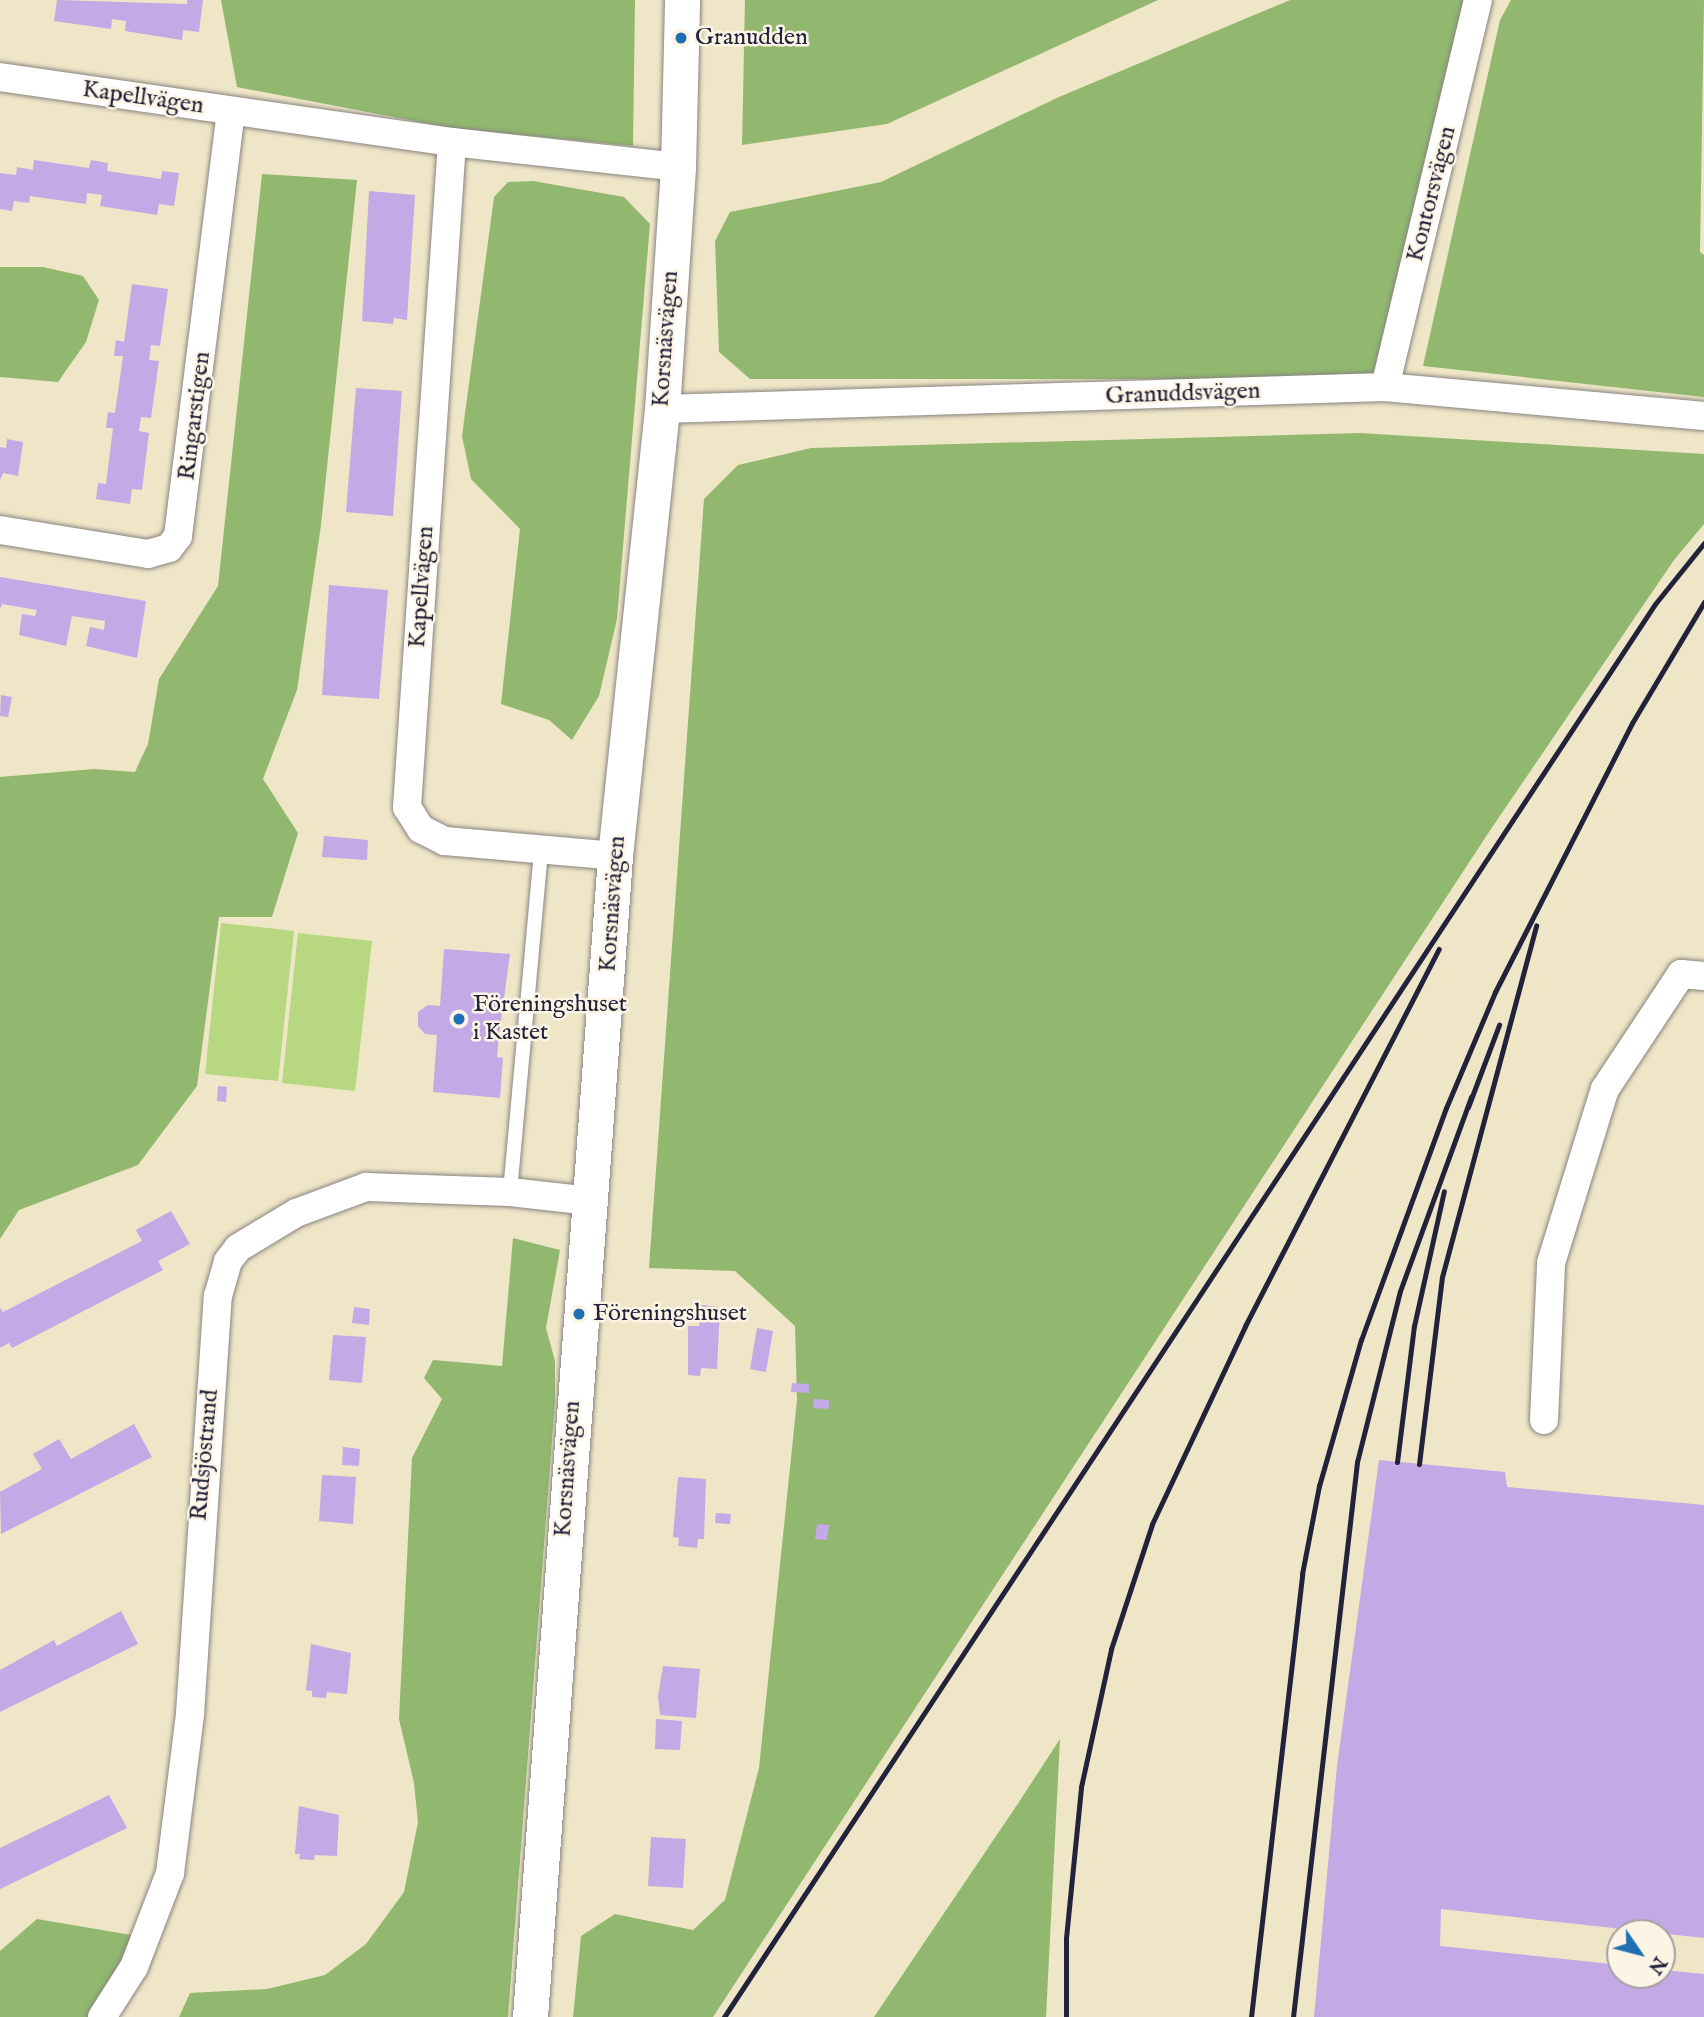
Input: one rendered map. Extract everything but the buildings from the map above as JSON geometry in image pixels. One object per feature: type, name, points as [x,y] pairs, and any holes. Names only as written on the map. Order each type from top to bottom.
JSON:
[{"type":"street","name":"Korsnäsvägen","points":[[530,2017],[615,856],[662,409],[678,167],[682,0]]},
{"type":"street","name":"Kontorsvägen","points":[[1385,387],[1478,0]]},
{"type":"street","name":"Kapellvägen","points":[[0,77],[453,142],[678,167]]},
{"type":"street","name":"Ringarstigen","points":[[0,530],[148,554],[169,548],[178,536],[231,111]]},
{"type":"street","name":"Kapellvägen","points":[[453,142],[407,807],[421,829],[446,841],[615,856]]},
{"type":"street","name":"Granuddsvägen","points":[[662,409],[1385,387],[1704,416]]},
{"type":"street","points":[[1544,1420],[1551,1263],[1605,1089],[1681,974],[1704,976]]},
{"type":"street","name":"Rudsjöstrand","points":[[102,2017],[134,1967],[170,1873],[190,1714],[218,1296],[228,1261],[238,1248],[296,1213],[366,1187],[510,1192],[590,1201]]},
{"type":"lane","points":[[510,1192],[541,851]]},
{"type":"green space","points":[[221,0],[635,0],[633,146],[451,128],[237,87]]},
{"type":"green space","points":[[745,0],[1158,0],[887,124],[742,145]]},
{"type":"green space","points":[[1290,0],[1466,0],[1373,379],[750,379],[719,352],[715,241],[730,212],[881,182],[1059,97]]},
{"type":"green space","points":[[1511,0],[1704,0],[1700,252],[1704,255],[1704,397],[1423,366],[1500,20]]},
{"type":"green space","points":[[262,174],[357,180],[321,525],[297,690],[263,779],[298,833],[272,917],[219,917],[197,1086],[138,1165],[19,1210],[0,1239],[0,777],[94,769],[135,772],[148,744],[159,679],[218,586]]},
{"type":"green space","points":[[533,181],[624,197],[650,224],[617,619],[599,696],[572,740],[549,720],[501,704],[520,529],[471,479],[462,436],[494,197],[508,182]]},
{"type":"green space","points":[[0,267],[43,267],[83,276],[99,300],[86,342],[58,382],[0,377]]},
{"type":"green space","points":[[1360,433],[1704,454],[1704,524],[1674,560],[1489,832],[713,2017],[573,2017],[581,1936],[615,1914],[693,1930],[725,1900],[759,1768],[797,1400],[795,1326],[735,1271],[649,1268],[704,499],[738,465],[811,448]]},
{"type":"green space","points":[[221,923],[294,931],[278,1081],[205,1074]]},
{"type":"green space","points":[[298,933],[372,941],[355,1091],[282,1083]]},
{"type":"green space","points":[[513,1238],[560,1250],[546,1328],[555,1361],[555,1401],[508,2017],[179,2017],[190,1993],[267,1989],[325,1975],[366,1944],[404,1892],[418,1822],[414,1783],[399,1719],[412,1458],[442,1399],[424,1378],[433,1360],[502,1366]]},
{"type":"green space","points":[[1060,1739],[1046,2017],[874,2017],[1019,1802]]},
{"type":"green space","points":[[37,1919],[143,1937],[94,2017],[0,2017],[0,1951]]},
{"type":"railway","points":[[724,2017],[1655,604],[1704,543]]},
{"type":"railway","points":[[1251,2017],[1302,1574],[1319,1486],[1361,1340],[1446,1108],[1495,992],[1632,723],[1704,602]]},
{"type":"railway","points":[[1419,1464],[1442,1277],[1536,925]]},
{"type":"railway","points":[[1066,2017],[1066,1938],[1081,1787],[1111,1649],[1152,1524],[1245,1326],[1439,949]]},
{"type":"railway","points":[[1468,1107],[1499,1025]]},
{"type":"railway","points":[[1293,2017],[1357,1462],[1400,1291],[1471,1097]]},
{"type":"railway","points":[[1397,1462],[1414,1326],[1444,1191]]},
{"type":"place","name":"Granudden","points":[[681,38]]},
{"type":"place","name":"Föreningshuset i Kastet","points":[[459,1019]]},
{"type":"place","name":"Föreningshuset","points":[[579,1314]]}]
